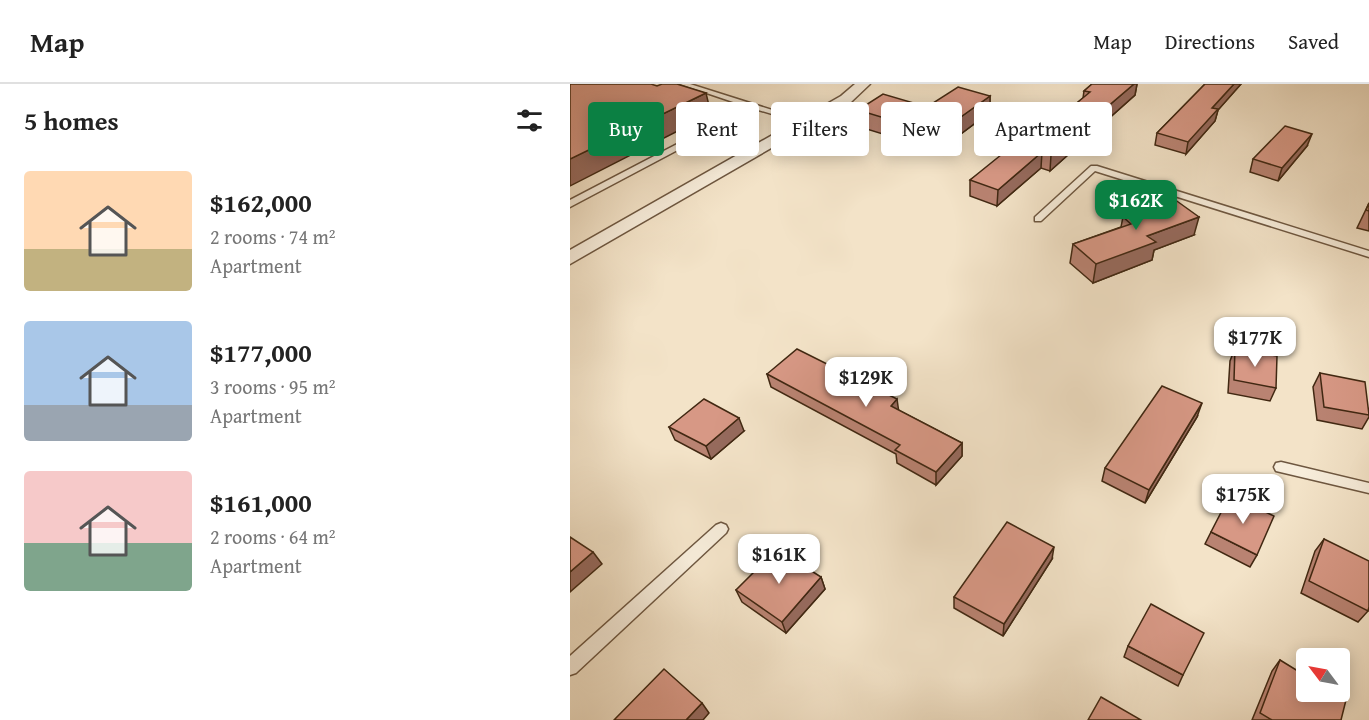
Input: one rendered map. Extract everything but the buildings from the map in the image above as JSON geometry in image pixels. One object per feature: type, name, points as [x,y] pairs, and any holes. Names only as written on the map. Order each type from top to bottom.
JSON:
[{"type":"street","points":[[841,102],[863,84]]},
{"type":"street","points":[[570,258],[771,142]]},
{"type":"lane","points":[[683,84],[742,102]]},
{"type":"lane","points":[[570,204],[676,148]]},
{"type":"lane","points":[[1038,219],[1094,168],[1369,255]]},
{"type":"lane","points":[[1281,467],[1369,488]]},
{"type":"lane","points":[[570,667],[721,529]]}]
